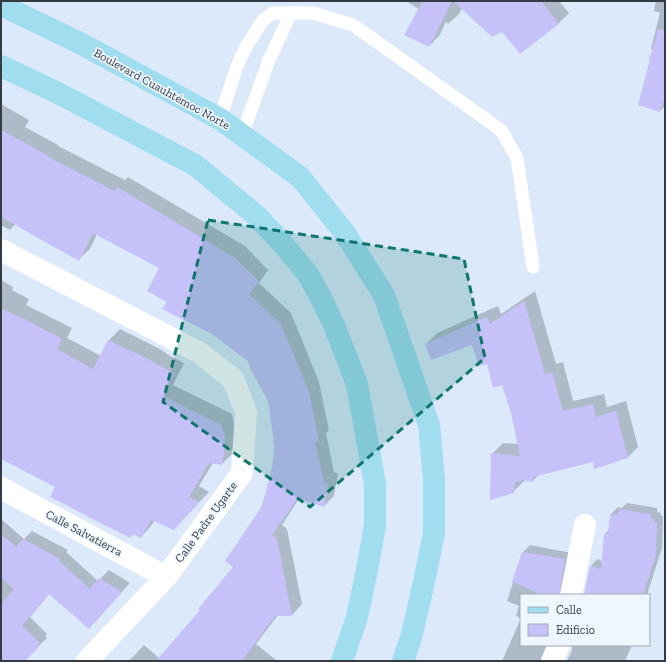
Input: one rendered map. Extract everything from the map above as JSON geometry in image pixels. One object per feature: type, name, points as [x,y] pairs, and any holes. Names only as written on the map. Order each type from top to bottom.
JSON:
[{"type":"main road","name":"Boulevard Cuauhtémoc Norte","points":[[1,5],[80,43],[220,119],[300,177],[344,232],[384,294],[429,425],[434,479],[434,532],[413,632],[403,661]]},
{"type":"main road","points":[[1,66],[54,91],[195,165],[258,217],[307,273],[334,325],[357,384],[375,484],[375,525],[367,570],[357,617],[342,661]]},
{"type":"street","name":"Calle Padre Ugarte","points":[[1,250],[200,353],[233,379],[246,412],[242,473],[166,577],[87,661]]},
{"type":"street","name":"Calle Salvatierra","points":[[1,488],[166,577]]},
{"type":"street","points":[[571,594],[585,525]]},
{"type":"street","points":[[552,661],[559,646]]},
{"type":"lane","points":[[220,119],[237,66],[246,47],[263,20],[273,13],[313,13],[353,25],[501,130],[517,158],[533,267]]},
{"type":"lane","points":[[242,135],[269,60],[291,13]]},
{"type":"highlighted area","points":[[208,220],[464,259],[485,358],[310,507],[163,402]]},
{"type":"building","points":[[423,1],[452,1],[429,47],[404,35]]},
{"type":"building","points":[[453,1],[541,1],[559,24],[520,54],[502,32],[492,37]]},
{"type":"building","points":[[658,29],[665,30],[665,98],[660,112],[638,105]]},
{"type":"building","points":[[1,130],[49,156],[48,157],[115,191],[117,187],[234,257],[259,281],[249,294],[281,324],[309,392],[319,441],[315,442],[324,482],[328,484],[324,507],[298,498],[272,535],[277,539],[292,616],[275,616],[242,661],[156,661],[200,610],[198,609],[233,567],[225,561],[262,506],[272,468],[274,452],[268,401],[251,370],[248,361],[210,333],[162,309],[167,302],[147,291],[159,268],[93,233],[79,261],[1,217]]},
{"type":"building","points":[[524,301],[545,374],[552,372],[563,411],[593,404],[596,417],[616,411],[628,458],[594,469],[593,462],[533,477],[533,482],[521,480],[521,482],[515,482],[514,493],[490,500],[491,453],[520,456],[511,413],[502,385],[493,388],[487,364],[479,366],[472,345],[431,360],[425,344],[487,317],[490,324]]},
{"type":"building","points":[[1,308],[62,339],[57,349],[93,369],[108,340],[150,360],[174,373],[163,396],[221,425],[225,438],[222,465],[209,463],[189,497],[199,502],[174,530],[151,520],[141,538],[132,534],[130,538],[50,497],[55,487],[1,459]]},
{"type":"building","points":[[619,509],[651,514],[651,519],[654,519],[654,522],[657,522],[656,555],[643,594],[584,594],[590,566],[601,569],[604,534],[608,534],[610,514],[618,515]]},
{"type":"building","points":[[1,534],[16,547],[23,539],[60,559],[59,561],[90,589],[99,578],[122,592],[89,629],[49,594],[22,626],[40,643],[37,645],[39,647],[25,661],[1,661],[1,604],[14,589],[1,578]]},
{"type":"building","points":[[522,552],[565,559],[559,594],[541,594],[512,582]]}]
